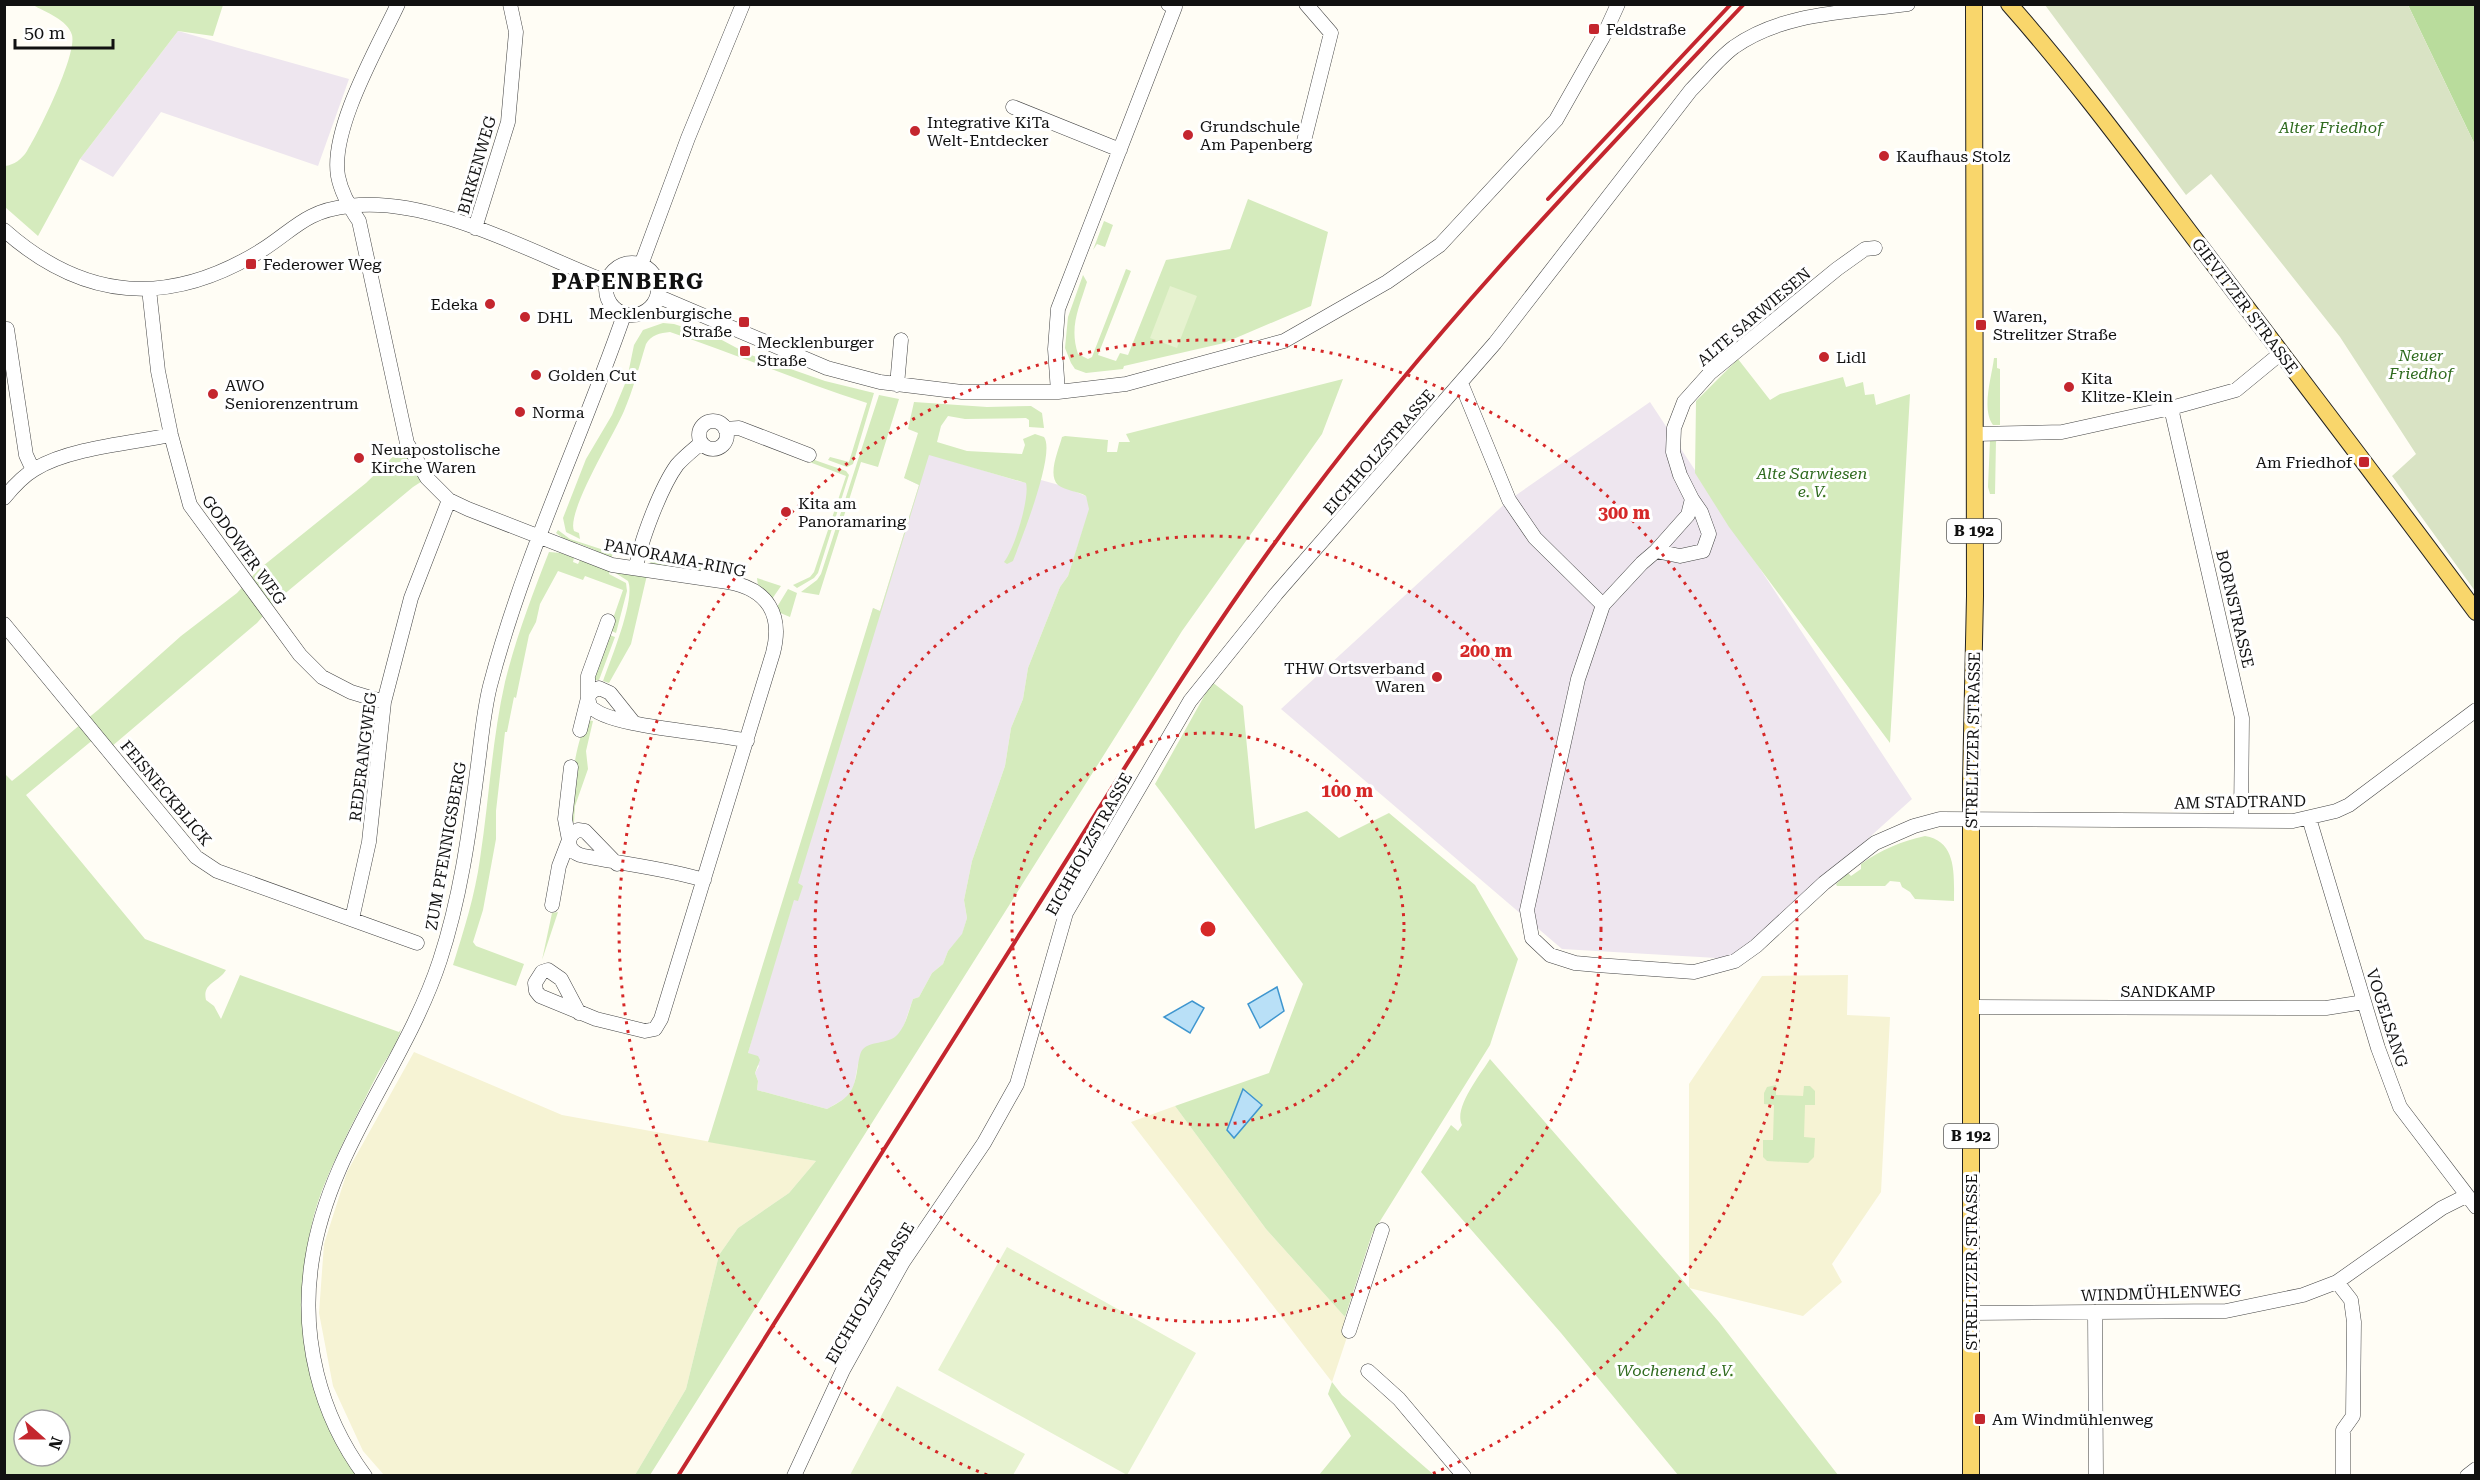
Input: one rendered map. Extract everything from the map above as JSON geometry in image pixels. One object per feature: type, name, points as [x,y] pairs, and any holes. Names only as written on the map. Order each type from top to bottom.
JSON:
[{"type":"main road","name":"STRELITZER STRASSE","points":[[1971,1476],[1971,818],[1975,434],[1974,4]]},
{"type":"main road","name":"GIEVITZER STRASSE","points":[[2009,4],[2071,80],[2382,484],[2475,612]]},
{"type":"street","points":[[398,4],[364,75],[340,136],[338,175],[349,206],[359,221],[406,443],[427,478],[449,500]]},
{"type":"street","name":"BIRKENWEG","points":[[475,228],[508,122],[516,32],[510,4]]},
{"type":"street","points":[[641,265],[688,138],[743,4]]},
{"type":"street","points":[[1058,392],[1055,349],[1058,309],[1175,7],[1168,4]]},
{"type":"street","points":[[1304,141],[1331,33],[1306,4]]},
{"type":"street","points":[[657,296],[827,368],[897,385],[962,392],[1058,392],[1126,384],[1284,341],[1387,282],[1440,245],[1556,120],[1587,67],[1618,4]]},
{"type":"street","name":"EICHHOLZSTRASSE","points":[[794,1476],[843,1370],[903,1262],[984,1143],[1017,1084],[1066,914],[1190,701],[1276,594],[1461,383],[1691,90],[1734,48],[1769,28],[1816,16],[1908,4]]},
{"type":"street","points":[[1013,107],[1120,150]]},
{"type":"street","points":[[4,230],[43,261],[81,280],[98,285],[149,289],[192,281],[225,269],[262,250],[299,221],[322,211],[378,204],[406,207],[475,228],[607,282]]},
{"type":"street","name":"ALTE SARWIESEN","points":[[1656,551],[1680,556],[1703,551],[1709,534],[1672,452],[1674,428],[1684,402],[1710,373],[1837,269],[1865,249],[1875,248]]},
{"type":"street","points":[[624,264],[641,265],[650,270],[655,277],[657,296],[650,308],[642,314],[624,315],[613,308],[606,296],[607,282],[616,268],[624,264]]},
{"type":"street","name":"GODOWER WEG","points":[[149,289],[158,371],[171,435],[190,505],[300,655],[322,677],[351,692],[384,702]]},
{"type":"street","name":"ZUM PFENNIGSBERG","points":[[365,1476],[347,1451],[321,1392],[310,1327],[312,1262],[324,1208],[339,1167],[416,1018],[442,952],[454,915],[489,691],[510,614],[624,315]]},
{"type":"street","points":[[7,329],[26,455],[33,470]]},
{"type":"street","points":[[897,385],[901,340]]},
{"type":"street","points":[[1975,434],[2062,432],[2171,408],[2236,390],[2281,353]]},
{"type":"street","points":[[1461,383],[1509,500],[1536,538],[1603,605],[1656,551],[1688,514],[1692,499]]},
{"type":"street","name":"BORNSTRASSE","points":[[2171,408],[2242,718],[2241,820]]},
{"type":"street","points":[[719,422],[725,429],[726,441],[720,448],[708,448],[701,443],[699,434],[706,423],[719,422]]},
{"type":"street","points":[[725,429],[740,428],[809,455]]},
{"type":"street","points":[[4,498],[33,470],[55,459],[171,435]]},
{"type":"street","points":[[636,568],[640,548],[669,478],[678,464],[701,443]]},
{"type":"street","name":"PANORAMA-RING","points":[[449,500],[602,561],[738,584],[756,591],[775,615],[777,639],[657,1026],[651,1030],[638,1030],[579,1013],[540,996],[536,991],[535,983],[540,966],[561,979],[579,1013]]},
{"type":"street","name":"REDERANGWEG","points":[[352,919],[369,843],[384,702],[411,598],[449,500]]},
{"type":"street","name":"AM STADTRAND","points":[[1603,605],[1578,679],[1527,909],[1532,938],[1550,955],[1575,963],[1694,972],[1735,961],[1756,946],[1852,859],[1875,843],[1914,826],[1940,819],[2294,821],[2309,818],[2349,805],[2475,710]]},
{"type":"street","points":[[608,621],[588,676],[590,706],[598,714],[634,723],[747,741]]},
{"type":"street","name":"FEISNECKBLICK","points":[[4,624],[196,857],[217,871],[417,943]]},
{"type":"street","points":[[580,730],[588,698],[595,688],[605,690],[634,723]]},
{"type":"street","points":[[572,767],[565,819],[569,847],[574,853],[617,864],[704,880]]},
{"type":"street","name":"VOGELSANG","points":[[2309,818],[2364,1002],[2400,1107],[2471,1202]]},
{"type":"street","points":[[552,905],[559,866],[572,833],[578,830],[585,831],[617,864]]},
{"type":"street","name":"SANDKAMP","points":[[1972,1007],[2326,1008],[2364,1002]]},
{"type":"street","name":"WINDMÜHLENWEG","points":[[1971,1312],[2226,1311],[2303,1295],[2337,1282],[2442,1208],[2471,1202]]},
{"type":"street","points":[[1350,1331],[1382,1230]]},
{"type":"street","points":[[2337,1282],[2351,1300],[2354,1322],[2354,1416],[2343,1430],[2343,1476]]},
{"type":"street","points":[[2095,1312],[2096,1476]]},
{"type":"street","points":[[1368,1371],[1399,1400],[1464,1476]]},
{"type":"street","points":[[2467,1476],[2475,1469]]},
{"type":"shaded area","points":[[178,31],[349,79],[318,166],[161,112],[113,177],[80,159]]},
{"type":"shaded area","points":[[1650,402],[1912,799],[1734,959],[1562,949],[1281,709],[1509,500]]},
{"type":"shaded area","points":[[929,454],[1018,481],[1027,483],[1041,480],[1059,485],[1086,496],[1090,508],[1068,576],[1060,587],[1028,668],[1023,699],[1011,728],[1005,766],[972,861],[964,900],[967,918],[962,935],[948,951],[943,964],[932,973],[919,997],[913,999],[903,1028],[897,1036],[888,1042],[870,1045],[858,1064],[854,1085],[849,1096],[827,1109],[757,1090],[758,1081],[755,1073],[759,1066],[748,1053],[873,608],[880,611],[919,485],[904,478]]},
{"type":"shaded area","points":[[1848,975],[1847,1015],[1890,1017],[1881,1192],[1832,1264],[1842,1282],[1803,1316],[1689,1288],[1689,1084],[1762,976]]},
{"type":"shaded area","points":[[414,1052],[562,1115],[816,1161],[789,1193],[738,1228],[719,1255],[686,1389],[635,1475],[384,1475],[363,1451],[333,1386],[319,1313],[324,1244],[347,1172]]},
{"type":"shaded area","points":[[1175,1106],[1266,1229],[1345,1317],[1349,1331],[1332,1382],[1131,1122]]},
{"type":"green space","points":[[33,5],[223,5],[213,36],[178,31],[80,159],[38,236],[5,207],[5,166],[23,157],[40,128],[69,59],[72,35],[61,21]]},
{"type":"green space","name":"Alter Friedhof","points":[[2045,5],[2408,5],[2475,145],[2475,591],[2392,476],[2416,454],[2340,337],[2211,174],[2186,195]]},
{"type":"green space","points":[[2408,5],[2475,5],[2475,145]]},
{"type":"green space","points":[[1248,199],[1328,232],[1311,306],[1224,343],[1124,366],[1123,369],[1086,373],[1075,369],[1065,348],[1068,317],[1083,275],[1087,282],[1076,318],[1074,335],[1078,354],[1088,359],[1092,357],[1126,269],[1131,271],[1098,355],[1116,361],[1120,353],[1128,355],[1166,260],[1230,249]]},
{"type":"green space","points":[[1104,221],[1113,225],[1105,247],[1097,244],[1093,250]]},
{"type":"green space","points":[[1170,286],[1197,296],[1177,348],[1150,338]]},
{"type":"green space","points":[[663,323],[674,324],[720,339],[748,354],[825,381],[874,393],[853,464],[847,467],[828,460],[830,457],[849,462],[867,403],[670,332],[663,333],[653,337],[646,344],[624,411],[577,507],[573,521],[574,531],[579,533],[580,539],[566,532],[563,518],[586,459],[612,415],[627,379],[634,345],[643,330]]},
{"type":"green space","points":[[1994,358],[1997,358],[1997,368],[2000,369],[2000,425],[1993,425],[1988,410],[1988,392]]},
{"type":"green space","name":"Alte Sarwiesen e. V.","points":[[1738,359],[1770,400],[1780,394],[1843,377],[1846,387],[1863,382],[1865,395],[1874,394],[1876,405],[1910,394],[1890,743],[1729,527],[1695,473],[1696,401]]},
{"type":"green space","points":[[1343,379],[1322,434],[1182,631],[650,1475],[635,1475],[686,1389],[719,1255],[738,1228],[789,1193],[816,1161],[708,1142],[873,608],[880,611],[919,485],[904,478],[918,433],[908,429],[914,402],[987,407],[1031,406],[1042,413],[1044,428],[1029,427],[1029,420],[1026,418],[965,419],[948,416],[941,426],[937,442],[967,451],[1022,454],[1025,445],[1023,439],[1035,434],[1044,437],[1045,460],[1042,478],[1023,535],[1013,561],[1007,564],[1004,562],[1012,547],[1026,500],[1026,483],[929,455],[798,883],[803,886],[798,901],[794,900],[748,1053],[758,1056],[760,1060],[755,1073],[758,1081],[757,1090],[827,1109],[851,1091],[860,1054],[864,1048],[894,1038],[898,1034],[913,999],[919,997],[932,973],[943,964],[948,951],[962,934],[967,918],[964,900],[972,861],[1005,766],[1011,728],[1023,699],[1028,668],[1060,587],[1068,576],[1089,509],[1086,496],[1061,487],[1055,481],[1055,462],[1062,437],[1108,440],[1107,452],[1117,452],[1119,442],[1130,442],[1126,434]]},
{"type":"green space","points":[[879,395],[899,399],[878,467],[861,462],[819,595],[801,592],[821,574]]},
{"type":"green space","points":[[1990,440],[1996,440],[1995,494],[1990,494],[1988,487]]},
{"type":"green space","points":[[407,443],[427,478],[413,487],[276,601],[257,623],[111,747],[100,734],[26,795],[145,939],[226,970],[208,986],[205,994],[206,1000],[214,1006],[221,1019],[240,975],[399,1032],[401,1029],[327,1178],[314,1215],[305,1260],[302,1292],[303,1325],[314,1388],[339,1447],[357,1475],[5,1475],[4,773],[12,781],[98,710],[181,636],[237,593],[258,570],[366,483]]},
{"type":"green space","points":[[766,443],[846,471],[849,475],[818,573],[797,588],[793,585],[810,577],[814,572],[846,476],[765,445]]},
{"type":"green space","points":[[558,530],[570,539],[613,553],[611,559],[598,555],[595,550],[577,543],[572,545],[556,533]]},
{"type":"green space","points":[[549,552],[561,553],[574,558],[573,562],[578,564],[580,560],[610,570],[609,574],[626,583],[627,591],[616,633],[609,630],[623,590],[585,576],[583,580],[558,571],[540,604],[536,622],[529,635],[516,698],[514,697],[507,732],[505,732],[496,811],[496,839],[483,910],[473,942],[476,946],[524,964],[516,986],[453,965],[478,872],[505,682],[514,649]]},
{"type":"green space","points":[[647,559],[725,570],[725,572],[704,569],[694,572],[690,567],[670,564],[665,567],[653,565]]},
{"type":"green space","points":[[614,572],[647,575],[631,644],[609,683],[603,681],[621,630],[630,590],[628,581]]},
{"type":"green space","points":[[757,578],[781,586],[772,599],[758,586]]},
{"type":"green space","points":[[788,589],[797,593],[790,617],[778,612],[777,607]]},
{"type":"green space","points":[[607,634],[615,637],[599,680],[592,680]]},
{"type":"green space","points":[[1212,682],[1243,706],[1255,829],[1307,811],[1339,838],[1389,813],[1475,885],[1518,959],[1490,1045],[1372,1234],[1345,1317],[1266,1229],[1175,1106],[1269,1073],[1303,984],[1155,784]]},
{"type":"green space","points":[[587,720],[593,721],[586,751],[588,769],[575,806],[574,822],[569,818],[574,768]]},
{"type":"green space","points":[[1925,836],[1935,839],[1948,852],[1953,870],[1954,901],[1915,899],[1902,887],[1900,882],[1890,881],[1885,886],[1837,886],[1836,884],[1848,873],[1851,876],[1861,869],[1861,864],[1876,854]]},
{"type":"green space","points":[[558,912],[542,960],[552,913]]},
{"type":"green space","name":"Wochenend e.V.","points":[[1490,1059],[1719,1322],[1838,1475],[1678,1475],[1561,1333],[1421,1172],[1451,1125],[1458,1131],[1462,1125],[1461,1110]]},
{"type":"green space","points":[[1776,1085],[1776,1095],[1803,1096],[1804,1086],[1810,1086],[1815,1091],[1815,1105],[1805,1105],[1804,1137],[1815,1138],[1814,1157],[1808,1163],[1767,1161],[1763,1157],[1763,1140],[1773,1140],[1774,1105],[1764,1104],[1764,1093],[1767,1087]]},
{"type":"green space","points":[[1007,1247],[1196,1353],[1127,1475],[938,1370]]},
{"type":"green space","points":[[1332,1382],[1342,1395],[1434,1475],[1319,1475],[1351,1436],[1328,1394]]},
{"type":"green space","points":[[897,1386],[1025,1454],[1013,1475],[850,1475]]},
{"type":"water","points":[[1277,987],[1284,1011],[1260,1028],[1248,1004]]},
{"type":"water","points":[[1192,1001],[1204,1008],[1190,1033],[1164,1017]]},
{"type":"water","points":[[1243,1089],[1262,1105],[1234,1138],[1227,1130]]},
{"type":"railway","points":[[1548,199],[1731,4]]},
{"type":"railway","points":[[678,1476],[1134,753],[1271,548],[1358,433],[1464,307],[1574,184],[1744,4]]},
{"type":"place","name":"Feldstraße","points":[[1594,29]]},
{"type":"place","name":"Integrative KiTa Welt-Entdecker","points":[[915,131]]},
{"type":"place","name":"Grundschule Am Papenberg","points":[[1188,135]]},
{"type":"place","name":"Kaufhaus Stolz","points":[[1884,156]]},
{"type":"place","name":"Federower Weg","points":[[251,264]]},
{"type":"place","name":"Edeka","points":[[490,304]]},
{"type":"place","name":"DHL","points":[[525,317]]},
{"type":"place","name":"Mecklenburgische Straße","points":[[744,322]]},
{"type":"place","name":"Waren, Strelitzer Straße","points":[[1981,325]]},
{"type":"place","name":"Mecklenburger Straße","points":[[745,351]]},
{"type":"place","name":"Lidl","points":[[1824,357]]},
{"type":"place","name":"Golden Cut","points":[[536,375]]},
{"type":"place","name":"Kita Klitze-Klein","points":[[2069,387]]},
{"type":"place","name":"AWO Seniorenzentrum","points":[[213,394]]},
{"type":"place","name":"Norma","points":[[520,412]]},
{"type":"place","name":"Neuapostolische Kirche Waren","points":[[359,458]]},
{"type":"place","name":"Am Friedhof","points":[[2364,462]]},
{"type":"place","name":"Kita am Panoramaring","points":[[786,512]]},
{"type":"place","name":"THW Ortsverband Waren","points":[[1437,677]]},
{"type":"place","name":"Am Windmühlenweg","points":[[1980,1419]]},
{"type":"district","name":"PAPENBERG","points":[[628,281]]},
{"type":"park label","name":"Neuer Friedhof","points":[[2421,364]]}]
